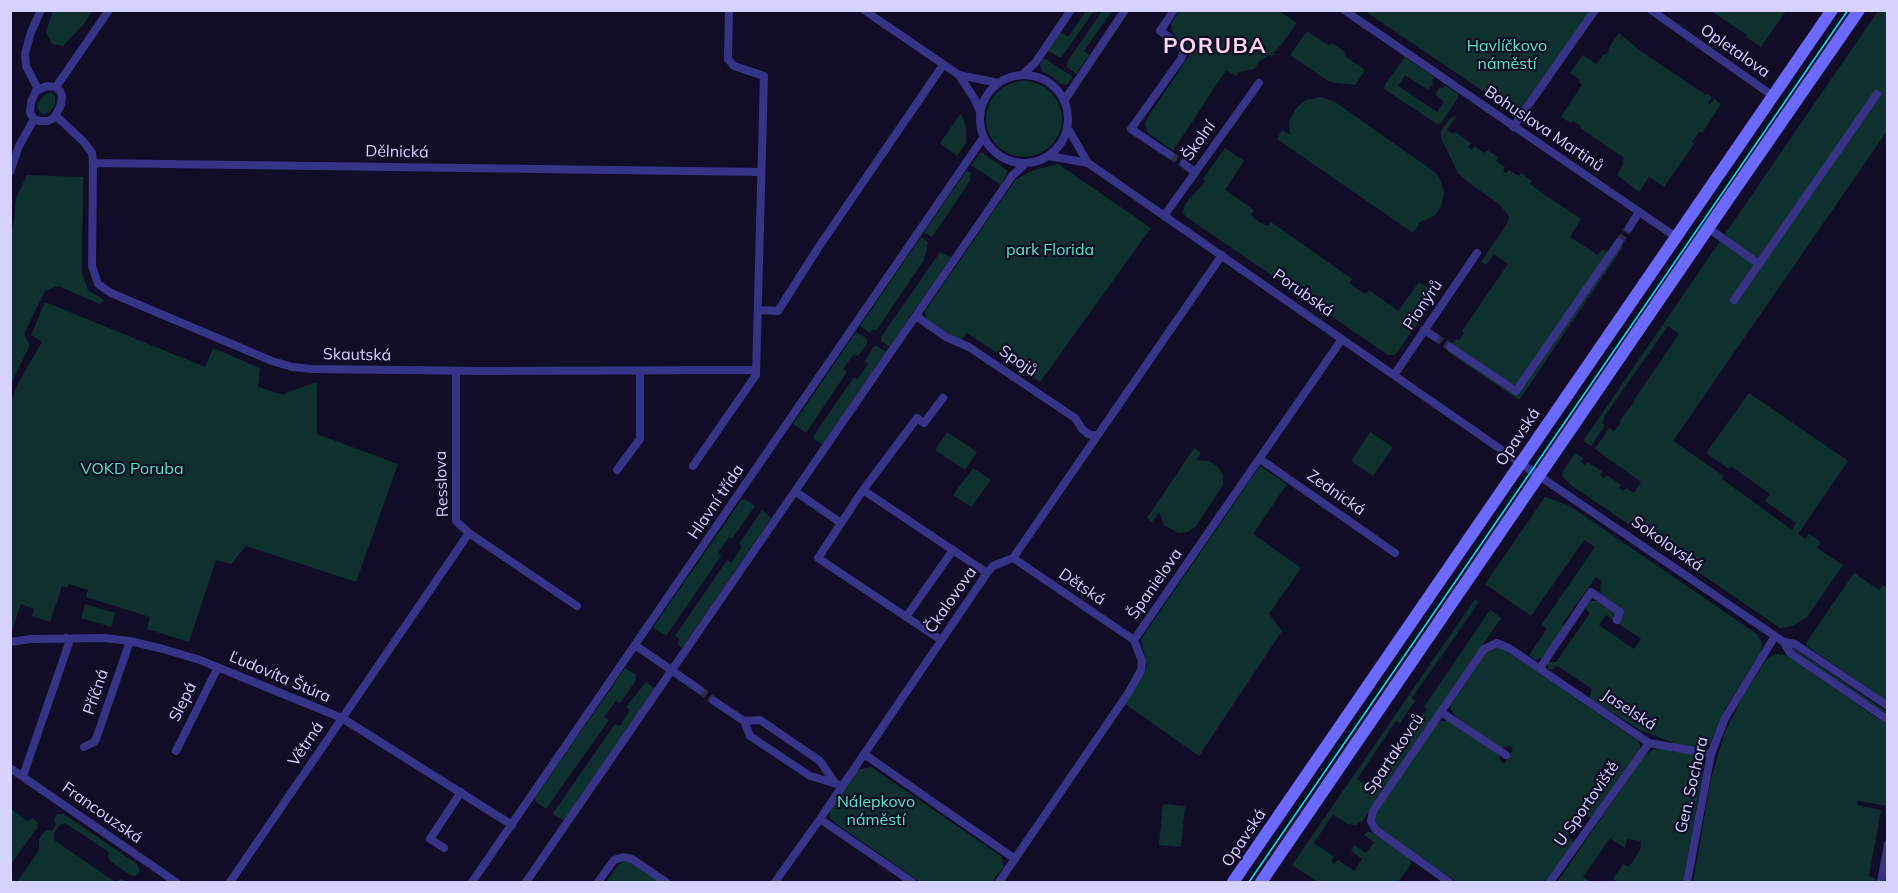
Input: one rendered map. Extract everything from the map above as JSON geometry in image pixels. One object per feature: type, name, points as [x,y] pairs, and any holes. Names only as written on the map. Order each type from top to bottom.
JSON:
[{"type":"main road","name":"Opavská","points":[[1233,882],[1832,10]]},
{"type":"main road","points":[[1261,882],[1536,473],[1859,10]]},
{"type":"street","points":[[38,89],[26,66],[25,54],[31,32],[41,10]]},
{"type":"street","points":[[56,87],[109,10]]},
{"type":"street","points":[[693,466],[756,375],[764,76],[734,66],[729,59],[729,10]]},
{"type":"street","points":[[864,10],[959,75],[980,112],[983,138],[993,152],[1000,157],[1016,163],[1034,163],[1049,156],[1061,143],[1067,127],[1068,118],[1064,101],[1060,94],[1040,78],[1022,75],[998,83],[986,96],[980,112]]},
{"type":"street","points":[[1022,75],[1035,63],[1071,10]]},
{"type":"street","points":[[1064,101],[1125,10]]},
{"type":"street","points":[[1170,155],[1131,129],[1181,59],[1184,51],[1179,44],[1160,32],[1174,10]]},
{"type":"street","points":[[1513,127],[1595,10]]},
{"type":"street","name":"Opletalova","points":[[1651,10],[1773,96]]},
{"type":"street","name":"Bohuslava Martinů","points":[[1348,12],[1676,237]]},
{"type":"street","points":[[759,310],[778,310],[944,64]]},
{"type":"street","points":[[959,75],[998,83]]},
{"type":"street","name":"Školní","points":[[1164,216],[1259,83]]},
{"type":"street","points":[[47,86],[56,87],[62,100],[60,110],[56,116],[46,122],[39,122],[30,113],[33,96],[38,89],[47,86]]},
{"type":"street","points":[[1734,300],[1877,94]]},
{"type":"street","points":[[56,116],[83,141],[92,153],[93,164]]},
{"type":"street","points":[[10,172],[19,146],[34,119]]},
{"type":"street","points":[[1067,127],[1088,163]]},
{"type":"street","name":"Hlavní třída","points":[[472,882],[983,138]]},
{"type":"street","name":"Porubská","points":[[1049,156],[1088,163],[1536,473]]},
{"type":"street","name":"Dělnická","points":[[93,164],[761,172]]},
{"type":"street","name":"Skautská","points":[[93,164],[92,266],[98,284],[111,293],[251,353],[292,367],[456,371],[756,370]]},
{"type":"street","points":[[526,882],[1012,176],[1025,164]]},
{"type":"street","points":[[1184,164],[1195,172]]},
{"type":"street","points":[[1629,228],[1639,212]]},
{"type":"street","points":[[1708,228],[1759,264]]},
{"type":"street","points":[[1450,347],[1516,391],[1619,242]]},
{"type":"street","name":"Pionýrů","points":[[1394,375],[1477,253]]},
{"type":"street","name":"Čkalovova","points":[[775,882],[820,819],[838,785],[864,754],[987,573],[993,566],[1012,558],[1221,255]]},
{"type":"street","name":"Spojů","points":[[916,316],[946,337],[968,346],[1075,418],[1088,434],[1097,436]]},
{"type":"street","points":[[1424,330],[1435,337]]},
{"type":"street","name":"Španielova","points":[[999,882],[1129,692],[1141,670],[1142,661],[1134,640],[1342,339]]},
{"type":"street","name":"Resslova","points":[[456,371],[456,521],[469,533],[577,606]]},
{"type":"street","points":[[617,470],[640,439],[640,371]]},
{"type":"street","points":[[941,640],[818,558],[863,490],[917,418],[924,423],[943,398]]},
{"type":"street","name":"Zednická","points":[[1260,459],[1395,553]]},
{"type":"street","name":"Sokolovská","points":[[1536,473],[1784,642],[1795,644],[1887,706]]},
{"type":"street","points":[[863,490],[987,573]]},
{"type":"street","points":[[796,492],[841,523]]},
{"type":"street","name":"Větrná","points":[[230,882],[469,533]]},
{"type":"street","points":[[906,617],[952,550]]},
{"type":"street","name":"Dětská","points":[[1012,558],[1134,640]]},
{"type":"street","points":[[1540,668],[1591,592],[1620,612],[1617,620]]},
{"type":"street","name":"Gen. Sochora","points":[[1687,882],[1712,754],[1725,718],[1775,636]]},
{"type":"street","points":[[23,777],[69,643],[66,638]]},
{"type":"street","name":"Ľudovíta Štúra","points":[[10,642],[31,639],[104,638],[130,641],[188,656],[342,718],[512,825]]},
{"type":"street","name":"Příčná","points":[[84,747],[96,739],[130,641]]},
{"type":"street","name":"Sokolovská","points":[[1784,642],[1790,653],[1887,720]]},
{"type":"street","name":"Jaselská","points":[[1441,712],[1484,649],[1497,643],[1540,668],[1649,742],[1712,754]]},
{"type":"street","points":[[635,645],[700,690]]},
{"type":"street","name":"Slepá","points":[[176,751],[218,667]]},
{"type":"street","points":[[714,701],[744,721],[750,736],[810,776],[838,785]]},
{"type":"street","points":[[1441,712],[1506,755]]},
{"type":"street","name":"Spartakovců","points":[[1441,712],[1381,798],[1373,811],[1371,822],[1376,831],[1449,882]]},
{"type":"street","points":[[744,721],[760,720],[820,761],[838,785]]},
{"type":"street","name":"U Sportoviště","points":[[1550,882],[1649,742]]},
{"type":"street","points":[[864,754],[1015,860]]},
{"type":"street","name":"Francouzská","points":[[10,768],[176,882]]},
{"type":"street","points":[[444,848],[430,839],[461,792]]},
{"type":"street","points":[[820,819],[912,882]]},
{"type":"street","points":[[1881,882],[1887,844]]},
{"type":"street","points":[[598,882],[614,860],[623,857],[632,859],[666,882]]},
{"type":"green space","points":[[53,10],[92,11],[84,24],[63,46],[52,44],[46,32]]},
{"type":"green space","points":[[1086,11],[1094,11],[1061,58],[1048,51],[1061,32],[1068,37]]},
{"type":"green space","points":[[1102,11],[1112,11],[1084,51],[1089,55],[1076,74],[1067,67],[1067,62]]},
{"type":"green space","points":[[1179,11],[1279,11],[1297,23],[1272,54],[1281,55],[1269,55],[1258,62],[1255,69],[1239,72],[1236,76],[1226,70],[1173,151],[1148,133],[1145,124],[1189,56],[1187,46],[1172,31],[1171,24]]},
{"type":"green space","name":"Havlíčkovo náměstí","points":[[1365,11],[1591,11],[1518,115]]},
{"type":"green space","points":[[1711,11],[1786,11],[1761,47]]},
{"type":"green space","points":[[1878,11],[1887,11],[1887,131],[1673,441],[1724,476],[1722,479],[1792,530],[1796,523],[1765,501],[1770,494],[1731,466],[1729,469],[1706,453],[1749,393],[1848,461],[1798,534],[1805,539],[1809,534],[1821,542],[1817,548],[1843,565],[1807,617],[1793,626],[1780,628],[1571,485],[1562,473],[1575,453],[1583,458],[1581,462],[1585,465],[1587,462],[1602,471],[1600,475],[1604,478],[1607,475],[1621,485],[1619,488],[1623,491],[1626,488],[1634,493],[1641,482],[1595,449],[1609,428],[1614,431],[1620,424],[1621,419],[1679,334],[1668,326],[1606,414],[1602,423],[1605,425],[1591,446],[1583,441]]},
{"type":"green space","points":[[1307,31],[1326,44],[1332,43],[1345,52],[1346,57],[1365,70],[1355,85],[1330,82],[1290,55]]},
{"type":"green space","points":[[1619,33],[1639,50],[1712,97],[1708,103],[1710,105],[1714,98],[1721,104],[1702,133],[1699,132],[1692,142],[1694,144],[1664,187],[1649,177],[1639,192],[1617,175],[1624,158],[1580,128],[1581,126],[1561,117],[1582,85],[1580,80],[1570,73],[1583,55],[1596,64],[1609,51],[1608,49]]},
{"type":"green space","points":[[1405,57],[1434,77],[1433,84],[1428,89],[1405,75],[1398,86],[1437,112],[1444,102],[1436,94],[1439,88],[1445,85],[1458,94],[1458,98],[1441,123],[1437,124],[1384,89],[1385,84]]},
{"type":"green space","points":[[1044,58],[1073,77],[1067,85],[1061,84],[1042,71],[1040,64]]},
{"type":"green space","points":[[1024,81],[1038,84],[1051,92],[1059,105],[1062,119],[1059,133],[1051,146],[1038,154],[1024,157],[1010,154],[997,146],[989,133],[986,119],[989,105],[997,92],[1010,84]]},
{"type":"green space","points":[[48,93],[55,96],[55,105],[49,113],[42,114],[38,109],[38,103]]},
{"type":"green space","points":[[1321,97],[1335,102],[1436,173],[1444,194],[1441,207],[1434,216],[1418,223],[1413,233],[1277,139],[1282,130],[1290,135],[1289,121],[1297,107],[1306,100]]},
{"type":"green space","points":[[961,113],[966,127],[966,143],[957,156],[940,143]]},
{"type":"green space","points":[[1454,116],[1456,117],[1447,130],[1453,134],[1455,132],[1471,143],[1468,147],[1472,150],[1475,146],[1484,153],[1487,150],[1498,157],[1496,161],[1505,167],[1503,171],[1506,173],[1509,170],[1519,176],[1521,173],[1532,181],[1530,184],[1581,219],[1570,237],[1598,255],[1602,249],[1608,252],[1621,245],[1623,247],[1519,400],[1447,351],[1453,342],[1459,340],[1464,333],[1462,331],[1508,264],[1494,254],[1486,265],[1481,262],[1508,222],[1509,216],[1499,204],[1458,173],[1441,138],[1441,131]]},
{"type":"green space","points":[[1225,148],[1244,161],[1225,190],[1254,210],[1251,215],[1259,222],[1268,226],[1271,222],[1352,279],[1350,283],[1357,289],[1366,294],[1369,290],[1398,311],[1419,282],[1438,295],[1395,355],[1388,355],[1185,216],[1183,212],[1185,204],[1203,184],[1205,181],[1203,179]]},
{"type":"green space","points":[[980,153],[1008,171],[1001,185],[971,165]]},
{"type":"green space","name":"park Florida","points":[[1058,164],[1151,228],[1040,382],[967,333],[958,340],[929,321],[925,311],[1016,179],[1034,170]]},
{"type":"green space","points":[[967,170],[971,173],[970,181],[932,237],[924,232]]},
{"type":"green space","points":[[27,175],[83,177],[82,274],[88,290],[104,300],[100,304],[58,286],[45,291],[24,334],[30,345],[11,384],[11,229],[14,222],[16,198]]},
{"type":"green space","points":[[921,237],[928,242],[924,260],[876,331],[873,329],[870,333],[860,326]]},
{"type":"green space","points":[[940,252],[951,257],[889,347],[881,341],[881,337]]},
{"type":"green space","name":"VOKD Poruba","points":[[45,302],[205,367],[213,348],[260,368],[258,387],[284,395],[317,382],[317,434],[398,464],[356,582],[246,546],[231,564],[216,560],[189,642],[147,629],[150,617],[86,597],[88,590],[69,584],[67,588],[62,586],[50,622],[32,616],[34,609],[21,604],[11,633],[11,403],[17,385],[42,342],[31,335]]},
{"type":"green space","points":[[856,332],[867,339],[867,344],[858,356],[854,354],[843,369],[847,372],[806,433],[793,424]]},
{"type":"green space","points":[[877,346],[886,352],[823,444],[814,439],[814,435],[854,377],[858,379],[868,364],[865,361],[873,347]]},
{"type":"green space","points":[[947,432],[977,452],[965,470],[935,450]]},
{"type":"green space","points":[[1370,432],[1393,447],[1373,476],[1351,461]]},
{"type":"green space","points":[[1194,448],[1201,453],[1196,460],[1209,461],[1219,468],[1223,475],[1223,485],[1196,526],[1188,532],[1178,533],[1164,525],[1159,512],[1152,522],[1147,518]]},
{"type":"green space","points":[[1260,466],[1287,484],[1253,534],[1301,568],[1269,614],[1282,631],[1199,756],[1125,704],[1147,666],[1141,639]]},
{"type":"green space","points":[[973,468],[991,480],[971,507],[953,495]]},
{"type":"green space","points":[[1545,497],[1570,506],[1757,634],[1762,643],[1761,651],[1725,709],[1710,744],[1699,748],[1679,745],[1640,730],[1589,698],[1592,689],[1559,667],[1548,669],[1548,662],[1556,662],[1590,613],[1584,606],[1590,601],[1600,601],[1618,613],[1613,620],[1606,615],[1599,625],[1634,649],[1641,639],[1619,624],[1624,613],[1601,594],[1601,581],[1596,577],[1563,623],[1563,630],[1544,657],[1535,660],[1529,655],[1547,629],[1542,624],[1595,547],[1584,540],[1531,616],[1485,584]]},
{"type":"green space","points":[[745,499],[755,506],[732,539],[729,537],[718,553],[721,556],[666,636],[654,626],[741,500]]},
{"type":"green space","points":[[762,510],[771,518],[682,648],[677,644],[680,639],[675,636],[727,560],[731,563],[742,547],[739,544]]},
{"type":"green space","points":[[1854,573],[1879,590],[1883,585],[1887,588],[1887,701],[1807,646],[1806,643]]},
{"type":"green space","points":[[1475,599],[1479,602],[1412,698],[1415,701],[1400,723],[1396,721],[1357,779],[1369,787],[1409,729],[1412,731],[1427,709],[1424,707],[1490,610],[1501,618],[1363,820],[1356,825],[1347,824],[1333,814],[1314,843],[1334,857],[1331,861],[1334,864],[1338,860],[1354,871],[1362,859],[1351,851],[1354,845],[1366,853],[1374,842],[1364,835],[1371,832],[1411,859],[1411,864],[1398,882],[1318,882],[1292,865]]},
{"type":"green space","points":[[85,604],[115,613],[111,627],[81,618]]},
{"type":"green space","points":[[1500,647],[1638,741],[1640,745],[1640,749],[1593,818],[1582,815],[1568,836],[1574,842],[1549,882],[1457,882],[1380,829],[1375,819],[1377,812],[1436,724],[1441,721],[1448,721],[1498,754],[1504,764],[1513,749],[1509,746],[1501,748],[1456,717],[1450,708],[1487,651]]},
{"type":"green space","points":[[1793,648],[1887,712],[1887,715],[1792,650]]},
{"type":"green space","points":[[1776,654],[1789,657],[1887,725],[1887,806],[1858,801],[1857,805],[1881,810],[1869,876],[1877,882],[1693,882],[1711,779],[1724,734],[1743,696],[1767,659]]},
{"type":"green space","points":[[625,668],[636,675],[635,682],[620,703],[616,701],[604,717],[609,720],[546,809],[536,802],[535,798]]},
{"type":"green space","points":[[646,682],[655,688],[564,820],[554,815],[553,813],[615,724],[620,726],[630,710],[626,707]]},
{"type":"green space","points":[[1662,748],[1698,755],[1704,765],[1683,882],[1618,882],[1613,879],[1623,864],[1629,867],[1640,850],[1641,841],[1627,839],[1625,848],[1610,838],[1583,877],[1591,882],[1557,882],[1644,756],[1654,749]]},
{"type":"green space","name":"Nálepkovo náměstí","points":[[871,767],[1001,856],[1004,866],[992,882],[920,882],[835,823],[830,818],[830,810],[857,770]]},
{"type":"green space","points":[[1163,804],[1185,806],[1181,847],[1159,845]]},
{"type":"green space","points":[[11,809],[27,821],[33,818],[38,823],[37,828],[11,864]]},
{"type":"green space","points":[[57,814],[64,814],[137,864],[139,868],[139,873],[135,876],[130,875],[110,861],[109,852],[65,823],[60,825],[54,833],[54,840],[115,882],[17,882],[39,850],[39,839],[44,832],[52,831],[56,825],[54,819]]},
{"type":"green space","points":[[627,861],[636,863],[664,882],[606,882],[620,863]]},
{"type":"tunnel","points":[[1170,155],[1184,164]]},
{"type":"tunnel","points":[[1619,242],[1629,228]]},
{"type":"tunnel","points":[[1435,337],[1450,347]]},
{"type":"tunnel","points":[[700,690],[714,701]]},
{"type":"tram line","points":[[1249,882],[1848,10]]},
{"type":"district","name":"PORUBA","points":[[1215,46]]}]
